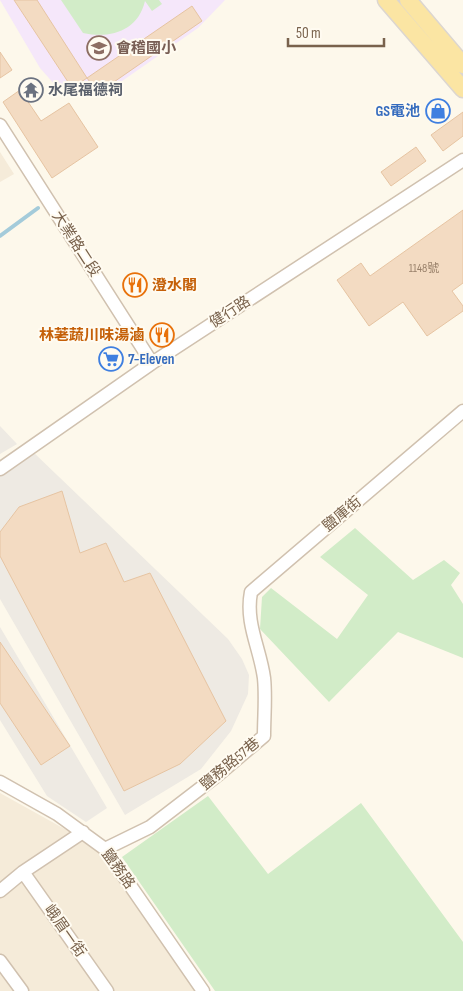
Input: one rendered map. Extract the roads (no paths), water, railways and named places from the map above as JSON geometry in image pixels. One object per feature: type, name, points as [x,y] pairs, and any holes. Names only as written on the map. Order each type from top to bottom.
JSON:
[{"type":"main road","points":[[386,0],[463,89]]},
{"type":"main road","points":[[408,0],[463,64]]},
{"type":"street","name":"大業路二段","points":[[0,125],[152,363]]},
{"type":"street","name":"健行路","points":[[0,469],[152,363],[463,160]]},
{"type":"street","name":"鹽庫街","points":[[251,630],[248,608],[251,592],[463,411]]},
{"type":"street","name":"鹽務路57巷","points":[[105,849],[150,828],[264,736],[264,678],[251,630]]},
{"type":"street","name":"鹽務路","points":[[0,782],[57,814],[105,849],[203,991]]},
{"type":"street","points":[[0,891],[23,872],[82,832]]},
{"type":"street","name":"峨眉一街","points":[[23,872],[107,991]]},
{"type":"street","points":[[0,961],[22,991]]},
{"type":"waterway","points":[[0,236],[38,208]]},
{"type":"place","name":"會稽國小","points":[[99,48]]},
{"type":"place","name":"水尾福德祠","points":[[31,90]]},
{"type":"place","name":"GS電池","points":[[438,111]]},
{"type":"place","name":"澄水閣","points":[[135,285]]},
{"type":"place","name":"林荖蔬川味湯滷","points":[[162,335]]},
{"type":"place","name":"7-Eleven","points":[[111,359]]}]
